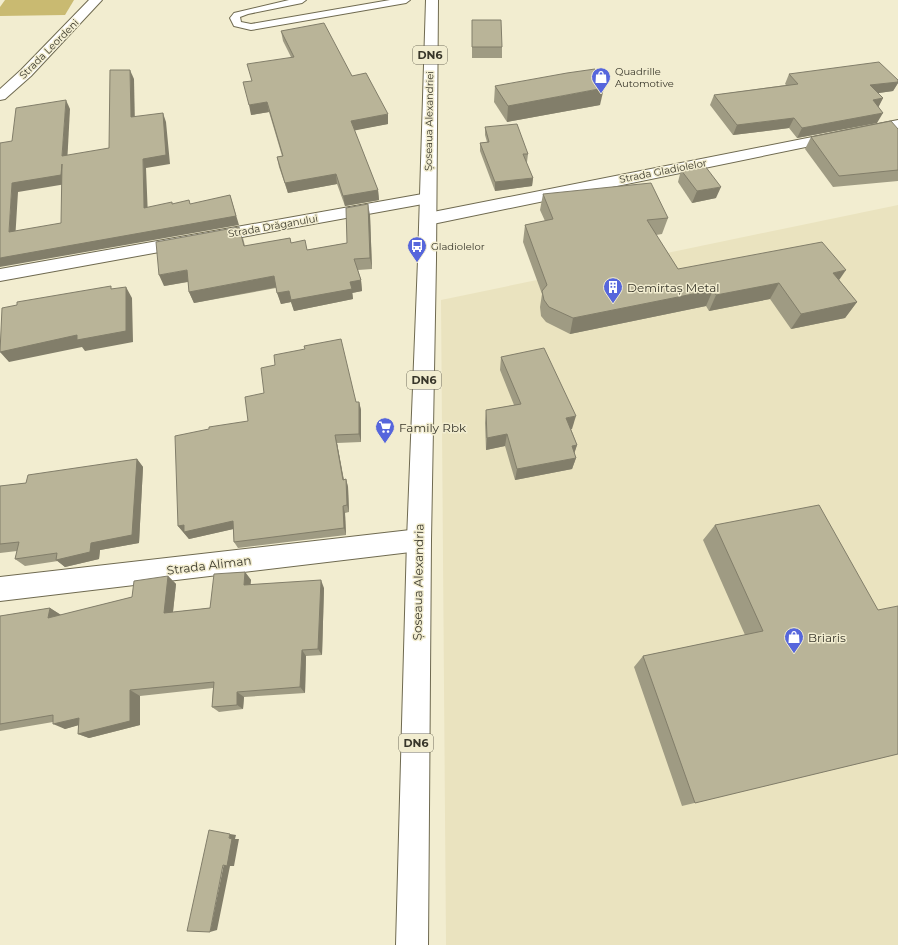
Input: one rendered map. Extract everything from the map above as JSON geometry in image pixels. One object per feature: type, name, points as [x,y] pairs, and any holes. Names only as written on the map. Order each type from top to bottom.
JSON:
[{"type":"street","name":"Strada Leordeni","points":[[0,96],[26,73],[96,0]]},
{"type":"street","name":"Șoseaua Alexandriei","points":[[428,219],[432,0]]},
{"type":"street","name":"Strada Gladiolelor","points":[[428,219],[898,124]]},
{"type":"street","name":"Strada Drăganului","points":[[0,275],[428,198]]},
{"type":"street","name":"Șoseaua Alexandria","points":[[412,945],[419,540],[428,219]]},
{"type":"street","name":"Strada Aliman","points":[[0,589],[419,540]]},
{"type":"lane","points":[[302,0],[245,12],[237,15],[235,18],[238,24],[252,27],[406,0]]},
{"type":"shaded area","points":[[5,0],[74,0],[65,15],[0,16],[0,7]]},
{"type":"shaded area","points":[[898,205],[898,945],[446,945],[441,300]]},
{"type":"building","points":[[472,20],[501,20],[502,47],[472,47]]},
{"type":"building","points":[[324,23],[352,76],[366,73],[388,114],[351,121],[378,190],[343,196],[336,174],[285,183],[277,157],[283,156],[267,102],[249,105],[243,82],[252,81],[247,64],[294,57],[281,31]]},
{"type":"building","points":[[879,62],[898,80],[898,82],[870,85],[883,98],[873,100],[883,113],[802,128],[794,118],[737,125],[714,95],[798,84],[789,74]]},
{"type":"building","points":[[595,69],[604,88],[508,106],[495,86],[567,73]]},
{"type":"building","points":[[110,70],[130,70],[131,117],[163,113],[166,155],[143,159],[144,208],[189,200],[190,204],[230,195],[236,216],[0,258],[0,143],[12,141],[16,108],[66,100],[62,156],[109,148]],"holes":[[[62,164],[61,223],[9,232],[12,183],[61,175]]]},
{"type":"building","points":[[891,121],[898,129],[898,170],[839,176],[811,137]]},
{"type":"building","points":[[517,124],[528,154],[523,154],[533,178],[495,182],[480,143],[489,142],[485,127]]},
{"type":"building","points":[[705,166],[721,187],[697,191],[681,170]]},
{"type":"building","points":[[651,183],[668,218],[647,220],[678,269],[822,242],[846,270],[833,273],[857,302],[801,314],[779,283],[716,295],[713,290],[573,318],[549,307],[544,300],[542,291],[547,285],[525,225],[553,219],[543,194]]},
{"type":"building","points":[[368,204],[370,258],[354,259],[361,280],[350,282],[352,289],[291,300],[289,291],[277,293],[274,276],[189,292],[187,270],[159,275],[156,242],[239,227],[244,246],[290,238],[291,243],[305,240],[307,250],[347,243],[346,208]]},
{"type":"building","points":[[111,286],[111,289],[126,287],[126,331],[77,340],[77,335],[0,352],[2,308],[17,305],[17,302]]},
{"type":"building","points":[[341,339],[356,402],[359,402],[359,434],[335,435],[343,480],[346,479],[347,505],[343,506],[344,528],[234,542],[233,521],[184,532],[184,525],[178,526],[175,436],[209,429],[209,427],[248,421],[245,397],[264,393],[261,368],[275,365],[274,355],[305,349],[304,346]]},
{"type":"building","points":[[544,348],[576,416],[566,418],[577,445],[572,446],[576,458],[517,469],[507,434],[487,438],[486,410],[521,404],[501,357]]},
{"type":"building","points":[[137,459],[132,535],[91,543],[90,552],[56,560],[57,553],[15,559],[19,542],[0,544],[0,486],[26,483],[28,475]]},
{"type":"building","name":"Briaris","points":[[819,505],[878,610],[898,606],[898,754],[695,803],[643,656],[763,631],[715,525]]},
{"type":"building","points":[[245,572],[244,585],[321,580],[318,649],[302,650],[300,687],[237,692],[237,705],[212,707],[214,682],[130,690],[130,721],[78,734],[79,718],[53,724],[53,715],[0,724],[0,616],[50,608],[48,618],[132,597],[134,581],[168,576],[164,613],[210,608],[214,574]]},
{"type":"building","points":[[209,830],[230,834],[229,838],[232,839],[227,866],[223,865],[210,932],[187,931]]},
{"type":"place","name":"Quadrille Automotive","points":[[601,94]]},
{"type":"place","name":"Gladiolelor","points":[[417,263]]},
{"type":"place","name":"Demirtaș Metal","points":[[613,304]]},
{"type":"place","name":"Family Rbk","points":[[385,444]]},
{"type":"place","name":"Briaris","points":[[794,654]]}]
